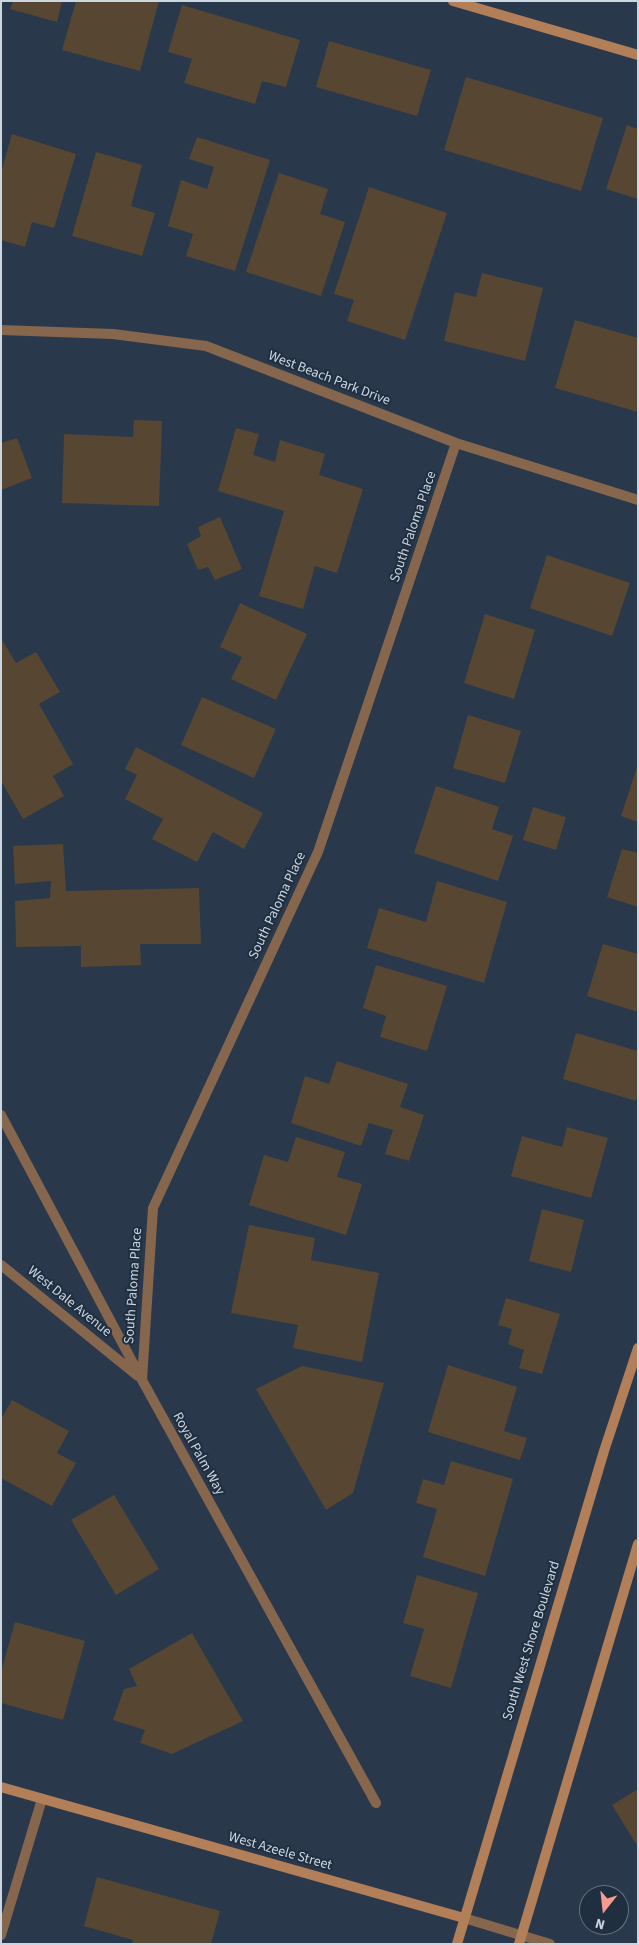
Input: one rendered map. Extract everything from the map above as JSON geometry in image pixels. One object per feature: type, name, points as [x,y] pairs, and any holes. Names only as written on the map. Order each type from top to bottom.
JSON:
[{"type":"street","points":[[453,1],[638,55]]},
{"type":"street","name":"West Beach Park Drive","points":[[1,330],[113,334],[206,346],[456,443],[638,500]]},
{"type":"street","name":"South Paloma Place","points":[[142,1380],[153,1208],[318,852],[456,443]]},
{"type":"street","name":"Royal Palm Way","points":[[1,1115],[142,1380],[376,1803]]},
{"type":"street","name":"West Dale Avenue","points":[[1,1265],[142,1380]]},
{"type":"street","name":"South West Shore Boulevard","points":[[457,1944],[604,1450],[638,1348]]},
{"type":"street","points":[[520,1940],[638,1544]]},
{"type":"street","name":"West Azeele Street","points":[[1,1787],[464,1918],[520,1940],[550,1944]]},
{"type":"street","points":[[1,1936],[42,1799]]},
{"type":"building","points":[[13,1],[62,1],[57,22],[10,9]]},
{"type":"building","points":[[76,1],[159,1],[140,71],[62,50]]},
{"type":"building","points":[[182,5],[300,40],[286,87],[262,81],[255,104],[184,83],[192,59],[168,52]]},
{"type":"building","points":[[329,41],[431,70],[417,116],[316,87]]},
{"type":"building","points":[[466,77],[603,118],[581,191],[444,150]]},
{"type":"building","points":[[627,125],[638,129],[638,199],[606,189]]},
{"type":"building","points":[[12,134],[76,154],[54,228],[32,222],[25,247],[1,240],[1,172]]},
{"type":"building","points":[[197,137],[270,160],[235,271],[186,256],[193,234],[168,226],[181,180],[207,189],[214,167],[189,159]]},
{"type":"building","points":[[96,152],[142,165],[131,206],[155,213],[142,256],[72,236]]},
{"type":"building","points":[[279,173],[328,189],[320,214],[345,222],[321,296],[246,272]]},
{"type":"building","points":[[369,187],[447,213],[405,340],[347,321],[354,300],[334,294]]},
{"type":"building","points":[[482,273],[543,288],[525,361],[444,341],[455,292],[476,297]]},
{"type":"building","points":[[575,320],[638,338],[638,412],[555,388]]},
{"type":"building","points":[[134,420],[162,421],[159,506],[62,503],[64,434],[133,437]]},
{"type":"building","points":[[236,428],[259,434],[253,455],[275,462],[280,440],[325,454],[319,475],[363,489],[337,573],[315,566],[303,609],[259,596],[284,511],[218,491]]},
{"type":"building","points":[[17,438],[32,478],[1,490],[1,443]]},
{"type":"building","points":[[220,517],[242,569],[215,580],[208,567],[198,570],[187,544],[201,536],[198,527]]},
{"type":"building","points":[[547,555],[630,583],[612,636],[530,608]]},
{"type":"building","points":[[240,603],[307,634],[276,700],[231,679],[242,657],[220,647]]},
{"type":"building","points":[[485,614],[535,630],[514,699],[464,683]]},
{"type":"building","points":[[1,638],[16,663],[36,652],[60,692],[39,704],[73,764],[53,776],[64,796],[23,819],[1,781]]},
{"type":"building","points":[[202,697],[276,729],[254,778],[181,745]]},
{"type":"building","points":[[468,715],[521,731],[505,783],[453,768]]},
{"type":"building","points":[[136,747],[263,813],[244,849],[213,832],[197,862],[152,839],[163,819],[125,799],[137,775],[125,769]]},
{"type":"building","points":[[638,767],[638,822],[621,816]]},
{"type":"building","points":[[436,786],[499,807],[492,829],[513,836],[498,881],[414,853]]},
{"type":"building","points":[[533,807],[566,817],[556,850],[523,840]]},
{"type":"building","points":[[63,844],[66,891],[199,888],[201,944],[140,944],[141,965],[81,967],[81,946],[16,947],[15,901],[50,898],[51,881],[15,884],[13,846]]},
{"type":"building","points":[[622,849],[638,853],[638,907],[607,897]]},
{"type":"building","points":[[437,881],[507,902],[484,983],[367,948],[379,908],[426,922]]},
{"type":"building","points":[[603,944],[638,954],[638,1012],[587,996]]},
{"type":"building","points":[[376,965],[447,986],[427,1051],[380,1037],[386,1016],[363,1008]]},
{"type":"building","points":[[576,1033],[638,1051],[638,1094],[636,1101],[563,1079]]},
{"type":"building","points":[[337,1061],[408,1084],[400,1107],[424,1115],[409,1161],[385,1154],[393,1130],[369,1123],[361,1146],[291,1123],[305,1076],[329,1084]]},
{"type":"building","points":[[567,1127],[608,1138],[591,1198],[511,1176],[522,1136],[562,1147]]},
{"type":"building","points":[[296,1137],[345,1152],[337,1177],[362,1184],[346,1235],[249,1205],[264,1155],[288,1162]]},
{"type":"building","points":[[542,1209],[584,1220],[571,1272],[529,1261]]},
{"type":"building","points":[[249,1225],[315,1238],[311,1260],[379,1273],[362,1362],[293,1348],[298,1325],[231,1313]]},
{"type":"building","points":[[506,1298],[560,1314],[542,1374],[519,1368],[524,1350],[508,1344],[512,1329],[498,1325]]},
{"type":"building","points":[[448,1365],[517,1387],[504,1431],[527,1438],[520,1460],[428,1432]]},
{"type":"building","points":[[302,1366],[384,1383],[353,1493],[326,1510],[256,1389]]},
{"type":"building","points":[[12,1400],[69,1431],[57,1453],[76,1463],[52,1506],[1,1478],[1,1419]]},
{"type":"building","points":[[451,1461],[513,1479],[485,1576],[423,1557],[437,1509],[416,1503],[423,1479],[444,1485]]},
{"type":"building","points":[[114,1495],[159,1569],[116,1595],[71,1520]]},
{"type":"building","points":[[417,1575],[478,1593],[451,1688],[410,1676],[424,1629],[403,1623]]},
{"type":"building","points":[[15,1622],[85,1641],[63,1720],[1,1703],[1,1672]]},
{"type":"building","points":[[192,1633],[243,1721],[172,1754],[140,1743],[145,1730],[113,1720],[124,1689],[137,1686],[129,1669]]},
{"type":"building","points":[[638,1789],[638,1847],[612,1805]]},
{"type":"building","points":[[97,1877],[220,1911],[211,1944],[132,1944],[133,1940],[84,1926]]}]
